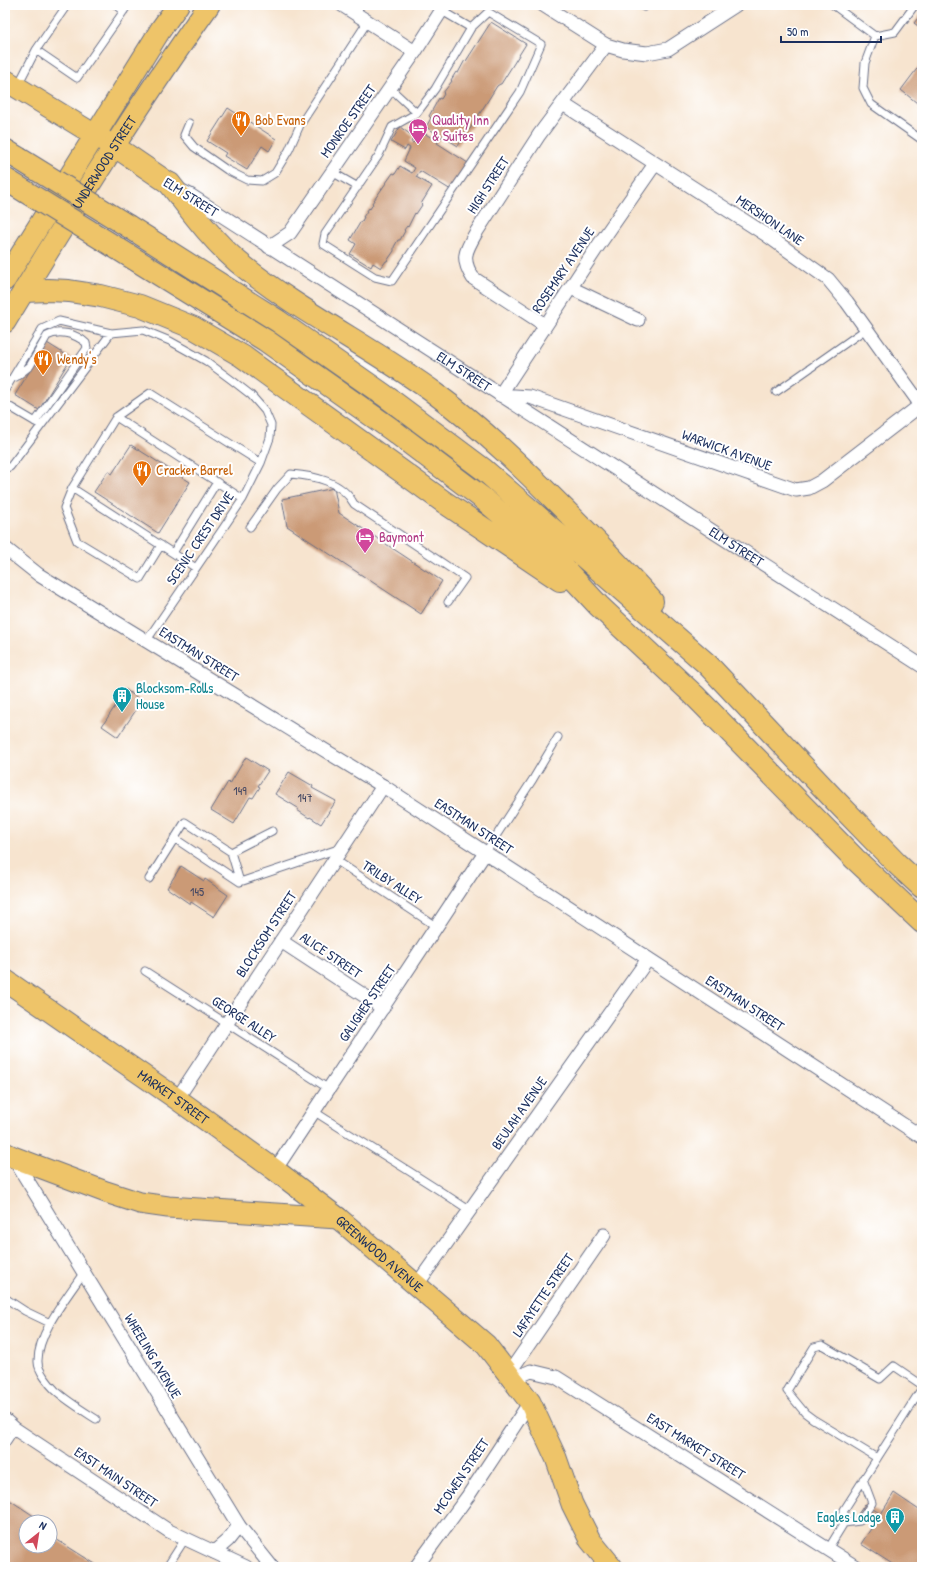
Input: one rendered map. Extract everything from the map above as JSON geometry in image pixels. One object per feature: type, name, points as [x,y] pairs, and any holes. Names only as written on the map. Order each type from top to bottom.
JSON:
[{"type":"highway","points":[[12,154],[278,321],[384,395],[477,464],[707,664]]},
{"type":"highway","points":[[5,179],[265,340],[391,429],[481,497],[557,562],[599,606],[694,695],[855,859],[922,922]]},
{"type":"highway","points":[[170,184],[207,230],[236,260],[266,284],[377,354],[436,394],[497,443],[627,573],[707,664],[837,802],[896,863],[922,887]]},
{"type":"highway","points":[[14,291],[69,291],[101,296],[140,306],[194,328],[242,356],[444,502],[599,606]]},
{"type":"main road","name":"UNDERWOOD STREET","points":[[5,280],[161,29],[178,5]]},
{"type":"main road","name":"UNDERWOOD STREET","points":[[5,322],[14,291],[114,147],[208,5]]},
{"type":"main road","name":"ELM STREET","points":[[11,84],[114,147],[170,184]]},
{"type":"main road","name":"MARKET STREET","points":[[5,980],[177,1099],[338,1218]]},
{"type":"main road","name":"GREENWOOD AVENUE","points":[[9,1155],[106,1192],[140,1203],[168,1207],[338,1218],[486,1345],[511,1376],[530,1402],[556,1458],[572,1504],[590,1540],[612,1567]]},
{"type":"street","points":[[342,5],[358,9],[368,21],[416,52]]},
{"type":"street","points":[[543,5],[606,44],[623,50],[647,53],[668,48],[736,5]]},
{"type":"street","name":"MONROE STREET","points":[[269,247],[290,233],[416,52],[444,8]]},
{"type":"street","name":"HIGH STREET","points":[[546,325],[473,278],[466,268],[466,255],[470,243],[477,231],[539,136],[606,44]]},
{"type":"street","name":"MERSHON LANE","points":[[563,104],[765,234],[828,280],[847,302],[921,404]]},
{"type":"street","name":"ROSEMARY AVENUE","points":[[500,395],[596,249],[655,164]]},
{"type":"street","name":"ELM STREET","points":[[170,184],[190,195],[922,666]]},
{"type":"street","points":[[571,288],[638,320]]},
{"type":"street","name":"WARWICK AVENUE","points":[[500,395],[530,397],[796,490],[809,488],[822,481],[921,404]]},
{"type":"street","name":"EASTMAN STREET","points":[[5,548],[39,575],[383,786],[922,1137]]},
{"type":"street","name":"BLOCKSOM STREET","points":[[177,1099],[383,786]]},
{"type":"street","name":"GALIGHER STREET","points":[[275,1170],[315,1112],[485,853]]},
{"type":"street","name":"ALICE STREET","points":[[281,941],[383,1008]]},
{"type":"street","name":"BEULAH AVENUE","points":[[416,1286],[648,959]]},
{"type":"street","name":"WHEELING AVENUE","points":[[9,1155],[84,1272],[239,1526],[272,1567]]},
{"type":"street","name":"LAFAYETTE STREET","points":[[511,1376],[604,1235]]},
{"type":"street","name":"EAST MARKET STREET","points":[[511,1376],[532,1371],[556,1377],[856,1567]]},
{"type":"street","name":"MCOWEN STREET","points":[[416,1567],[468,1496],[530,1402]]},
{"type":"street","name":"EAST MAIN STREET","points":[[5,1420],[15,1429],[169,1531],[246,1567]]},
{"type":"street","points":[[214,1552],[228,1540],[239,1526]]},
{"type":"lane","points":[[11,84],[67,5]]},
{"type":"lane","points":[[36,50],[77,78],[126,8],[116,5]]},
{"type":"lane","points":[[640,5],[644,7],[648,5]]},
{"type":"lane","points":[[833,5],[875,36],[895,32],[915,5]]},
{"type":"lane","points":[[444,8],[471,28]]},
{"type":"lane","points":[[488,12],[541,44],[520,92],[392,281],[375,277],[323,244],[326,234],[379,155],[392,127],[417,112],[435,89],[471,28],[488,12]]},
{"type":"lane","points":[[189,123],[184,135],[194,147],[227,170],[247,180],[262,181],[275,173],[289,150],[300,125],[368,21]]},
{"type":"lane","points":[[875,36],[865,63],[863,88],[871,104],[922,140]]},
{"type":"lane","points":[[390,88],[417,112]]},
{"type":"lane","points":[[332,172],[358,187]]},
{"type":"lane","name":"SCENIC CREST DRIVE","points":[[5,390],[42,329],[59,321],[111,333],[143,330],[170,341],[206,361],[251,395],[265,411],[271,424],[270,438],[261,463],[243,498],[147,640]]},
{"type":"lane","points":[[776,392],[866,329]]},
{"type":"lane","points":[[5,468],[10,468],[86,348],[86,343],[80,338],[72,335],[56,332],[52,333],[47,336],[30,366],[12,379]]},
{"type":"lane","points":[[38,424],[111,333]]},
{"type":"lane","points":[[161,545],[140,579],[77,541],[64,508],[72,488],[116,417],[150,393],[261,463]]},
{"type":"lane","points":[[5,404],[38,424]]},
{"type":"lane","points":[[116,417],[243,498]]},
{"type":"lane","points":[[250,527],[277,489],[291,474],[309,475],[330,482],[350,495],[354,504],[465,578],[448,602]]},
{"type":"lane","points":[[174,553],[217,482]]},
{"type":"lane","points":[[72,488],[196,568]]},
{"type":"lane","points":[[485,853],[534,779],[558,736]]},
{"type":"lane","points":[[149,879],[185,822],[231,852],[240,882]]},
{"type":"lane","points":[[231,852],[272,831]]},
{"type":"lane","points":[[174,838],[240,882]]},
{"type":"lane","points":[[240,882],[341,848]]},
{"type":"lane","name":"TRILBY ALLEY","points":[[334,859],[437,927]]},
{"type":"lane","name":"GEORGE ALLEY","points":[[145,971],[330,1089]]},
{"type":"lane","points":[[315,1112],[469,1210]]},
{"type":"lane","points":[[84,1272],[50,1323],[40,1342],[38,1363],[43,1376],[55,1390],[96,1419]]},
{"type":"lane","points":[[5,1298],[25,1311],[50,1323]]},
{"type":"lane","points":[[876,1458],[805,1413],[787,1391],[814,1347],[822,1345],[880,1379],[894,1366],[922,1385]]},
{"type":"lane","points":[[828,1549],[844,1523],[844,1510],[922,1388]]},
{"type":"lane","points":[[5,1444],[15,1429]]},
{"type":"lane","points":[[844,1523],[860,1521],[872,1503],[863,1479]]},
{"type":"lane","points":[[167,1567],[185,1539]]},
{"type":"building","points":[[922,13],[922,29],[914,23]]},
{"type":"building","name":"Quality Inn & Suites","points":[[491,22],[526,44],[501,84],[497,86],[458,146],[442,136],[437,143],[468,163],[451,190],[420,171],[416,177],[432,186],[408,227],[407,226],[404,230],[405,231],[400,240],[398,240],[394,247],[394,251],[387,261],[381,268],[373,263],[371,267],[350,254],[356,244],[350,240],[363,217],[369,208],[370,209],[373,204],[372,203],[393,173],[395,174],[400,166],[412,173],[415,168],[404,161],[410,148],[407,146],[405,150],[391,142],[400,127],[414,137],[411,142],[413,143],[422,132],[434,139],[437,134],[426,127],[431,118],[429,116],[439,98],[441,99],[456,72],[458,73]]},
{"type":"building","points":[[922,62],[922,107],[901,90]]},
{"type":"building","name":"Bob Evans","points":[[228,108],[276,139],[269,151],[262,146],[247,170],[224,156],[226,153],[207,141]]},
{"type":"building","name":"Wendy's","points":[[47,343],[71,358],[39,410],[15,395]]},
{"type":"building","name":"Cracker Barrel","points":[[131,445],[190,482],[158,533],[94,492],[108,471],[112,474]]},
{"type":"building","name":"Baymont","points":[[334,488],[339,513],[442,581],[421,614],[287,526],[282,499]]},
{"type":"building","name":"Blocksom-Rolls House","points":[[126,690],[142,701],[118,737],[102,726]]},
{"type":"building","points":[[246,757],[268,771],[258,786],[260,787],[253,798],[250,797],[234,824],[211,810],[228,782],[230,784]]},
{"type":"building","points":[[289,772],[313,786],[312,788],[336,801],[321,824],[310,817],[309,818],[297,810],[298,808],[275,794]]},
{"type":"building","points":[[181,866],[204,881],[205,879],[228,895],[214,917],[191,902],[190,904],[167,888]]},
{"type":"building","name":"Eagles Lodge","points":[[894,1493],[922,1512],[922,1567],[897,1567],[861,1544],[874,1524],[858,1514],[865,1504],[881,1514]]},
{"type":"building","points":[[5,1497],[31,1514],[18,1514],[18,1554],[58,1554],[58,1540],[100,1567],[5,1567]]},
{"type":"place","name":"Bob Evans","points":[[241,137]]},
{"type":"place","name":"Quality Inn & Suites","points":[[418,145]]},
{"type":"place","name":"Wendy's","points":[[43,376]]},
{"type":"place","name":"Cracker Barrel","points":[[142,487]]},
{"type":"place","name":"Baymont","points":[[365,554]]},
{"type":"place","name":"Blocksom-Rolls House","points":[[122,713]]},
{"type":"place","name":"Eagles Lodge","points":[[895,1534]]}]
